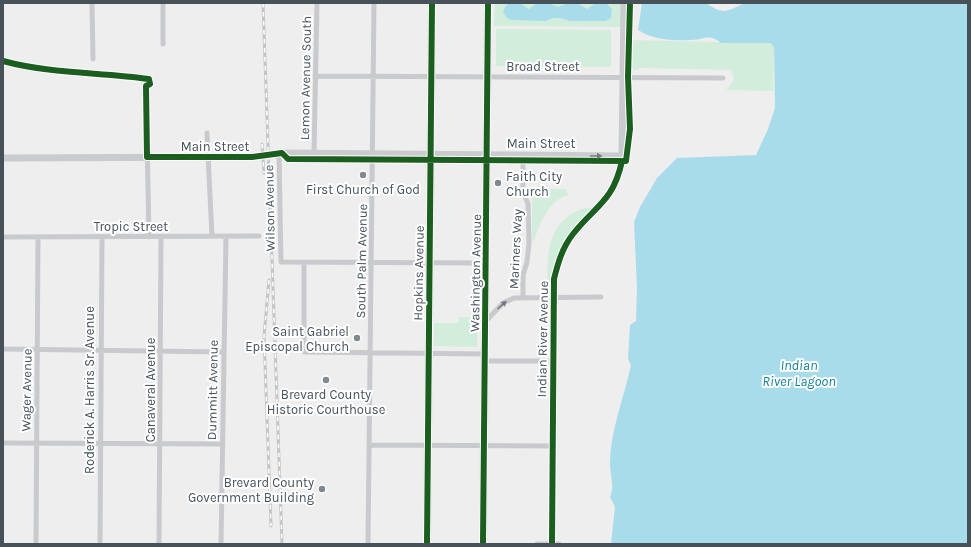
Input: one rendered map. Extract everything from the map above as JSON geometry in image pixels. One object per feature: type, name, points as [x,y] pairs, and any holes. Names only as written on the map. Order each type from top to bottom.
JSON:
[{"type":"main road","name":"Hopkins Avenue","points":[[427,544],[432,3]]},
{"type":"main road","name":"Washington Avenue","points":[[484,544],[488,3]]},
{"type":"street","points":[[92,3],[93,59]]},
{"type":"street","points":[[163,3],[164,44]]},
{"type":"street","name":"Lemon Avenue South","points":[[314,153],[317,3]]},
{"type":"street","name":"South Palm Avenue","points":[[368,544],[374,3]]},
{"type":"street","name":"Indian River Avenue","points":[[552,544],[552,296],[558,262],[564,248],[573,234],[602,205],[614,188],[622,156],[624,3]]},
{"type":"street","name":"Broad Street","points":[[315,76],[723,78]]},
{"type":"street","points":[[146,86],[150,237]]},
{"type":"street","points":[[207,133],[212,236]]},
{"type":"street","name":"Main Street","points":[[3,158],[252,157],[279,153],[622,156]]},
{"type":"street","name":"Wilson Avenue","points":[[279,153],[282,262],[304,263]]},
{"type":"street","name":"Mariners Way","points":[[523,156],[523,191],[528,204],[527,262],[523,275],[523,296]]},
{"type":"street","name":"Dummitt Avenue","points":[[221,544],[226,236]]},
{"type":"street","name":"Tropic Street","points":[[3,237],[259,236]]},
{"type":"street","name":"Wager Avenue","points":[[36,544],[38,237]]},
{"type":"street","name":"Roderick A. Harris Sr. Avenue","points":[[100,544],[99,443],[102,237]]},
{"type":"street","name":"Canaveral Avenue","points":[[159,544],[161,444],[161,237]]},
{"type":"street","points":[[486,263],[304,263],[304,352],[428,354],[552,361]]},
{"type":"street","points":[[485,322],[506,301],[523,296],[601,297]]},
{"type":"street","points":[[3,349],[224,352]]},
{"type":"street","points":[[3,443],[222,444]]},
{"type":"street","points":[[370,445],[428,444],[552,446]]},
{"type":"street","points":[[537,544],[559,544]]},
{"type":"green space","points":[[495,3],[621,3],[621,27],[494,26]]},
{"type":"green space","points":[[496,29],[611,30],[611,67],[496,66]]},
{"type":"green space","points":[[631,40],[769,43],[774,47],[773,91],[726,90],[733,82],[733,75],[731,72],[733,70],[639,68],[638,70],[633,70],[631,68]]},
{"type":"green space","points":[[532,189],[566,189],[568,195],[561,198],[550,207],[542,220],[534,241],[532,241]]},
{"type":"green space","points":[[585,208],[594,208],[575,227],[565,240],[557,255],[553,267],[548,291],[547,265],[551,241],[562,221]]},
{"type":"green space","points":[[459,317],[478,317],[477,347],[434,346],[434,323],[458,323]]},
{"type":"water","points":[[509,3],[520,3],[529,9],[537,3],[548,3],[558,7],[569,3],[577,3],[587,9],[596,3],[606,3],[612,9],[611,18],[606,21],[569,21],[558,18],[551,18],[546,21],[512,20],[507,18],[503,12]]},
{"type":"water","name":"Indian River Lagoon","points":[[642,3],[706,3],[717,10],[725,11],[746,3],[968,3],[968,544],[611,544],[615,507],[610,497],[612,485],[610,464],[612,439],[631,365],[628,359],[630,325],[636,321],[637,288],[634,222],[640,207],[657,178],[677,158],[756,155],[768,129],[775,108],[774,47],[770,43],[721,43],[713,38],[671,40],[650,36],[638,30]]},
{"type":"railway","points":[[263,3],[282,544]]},
{"type":"railway","points":[[262,144],[264,173]]},
{"type":"railway","points":[[269,280],[264,336],[271,526]]},
{"type":"cycle path","points":[[427,544],[432,3]]},
{"type":"cycle path","points":[[483,544],[488,3]]},
{"type":"cycle path","points":[[3,61],[57,71],[149,79],[150,84],[146,86],[147,157],[252,157],[282,153],[288,159],[626,161],[630,129],[628,77],[630,3]]},
{"type":"cycle path","points":[[552,544],[554,279],[563,250],[581,224],[609,194],[614,186],[622,161]]},
{"type":"place","name":"First Church of God","points":[[363,175]]},
{"type":"place","name":"Faith City Church","points":[[498,183]]},
{"type":"place","name":"Saint Gabriel Episcopal Church","points":[[357,338]]},
{"type":"place","name":"Brevard County Historic Courthouse","points":[[326,380]]},
{"type":"place","name":"Brevard County Government Building","points":[[322,489]]}]
